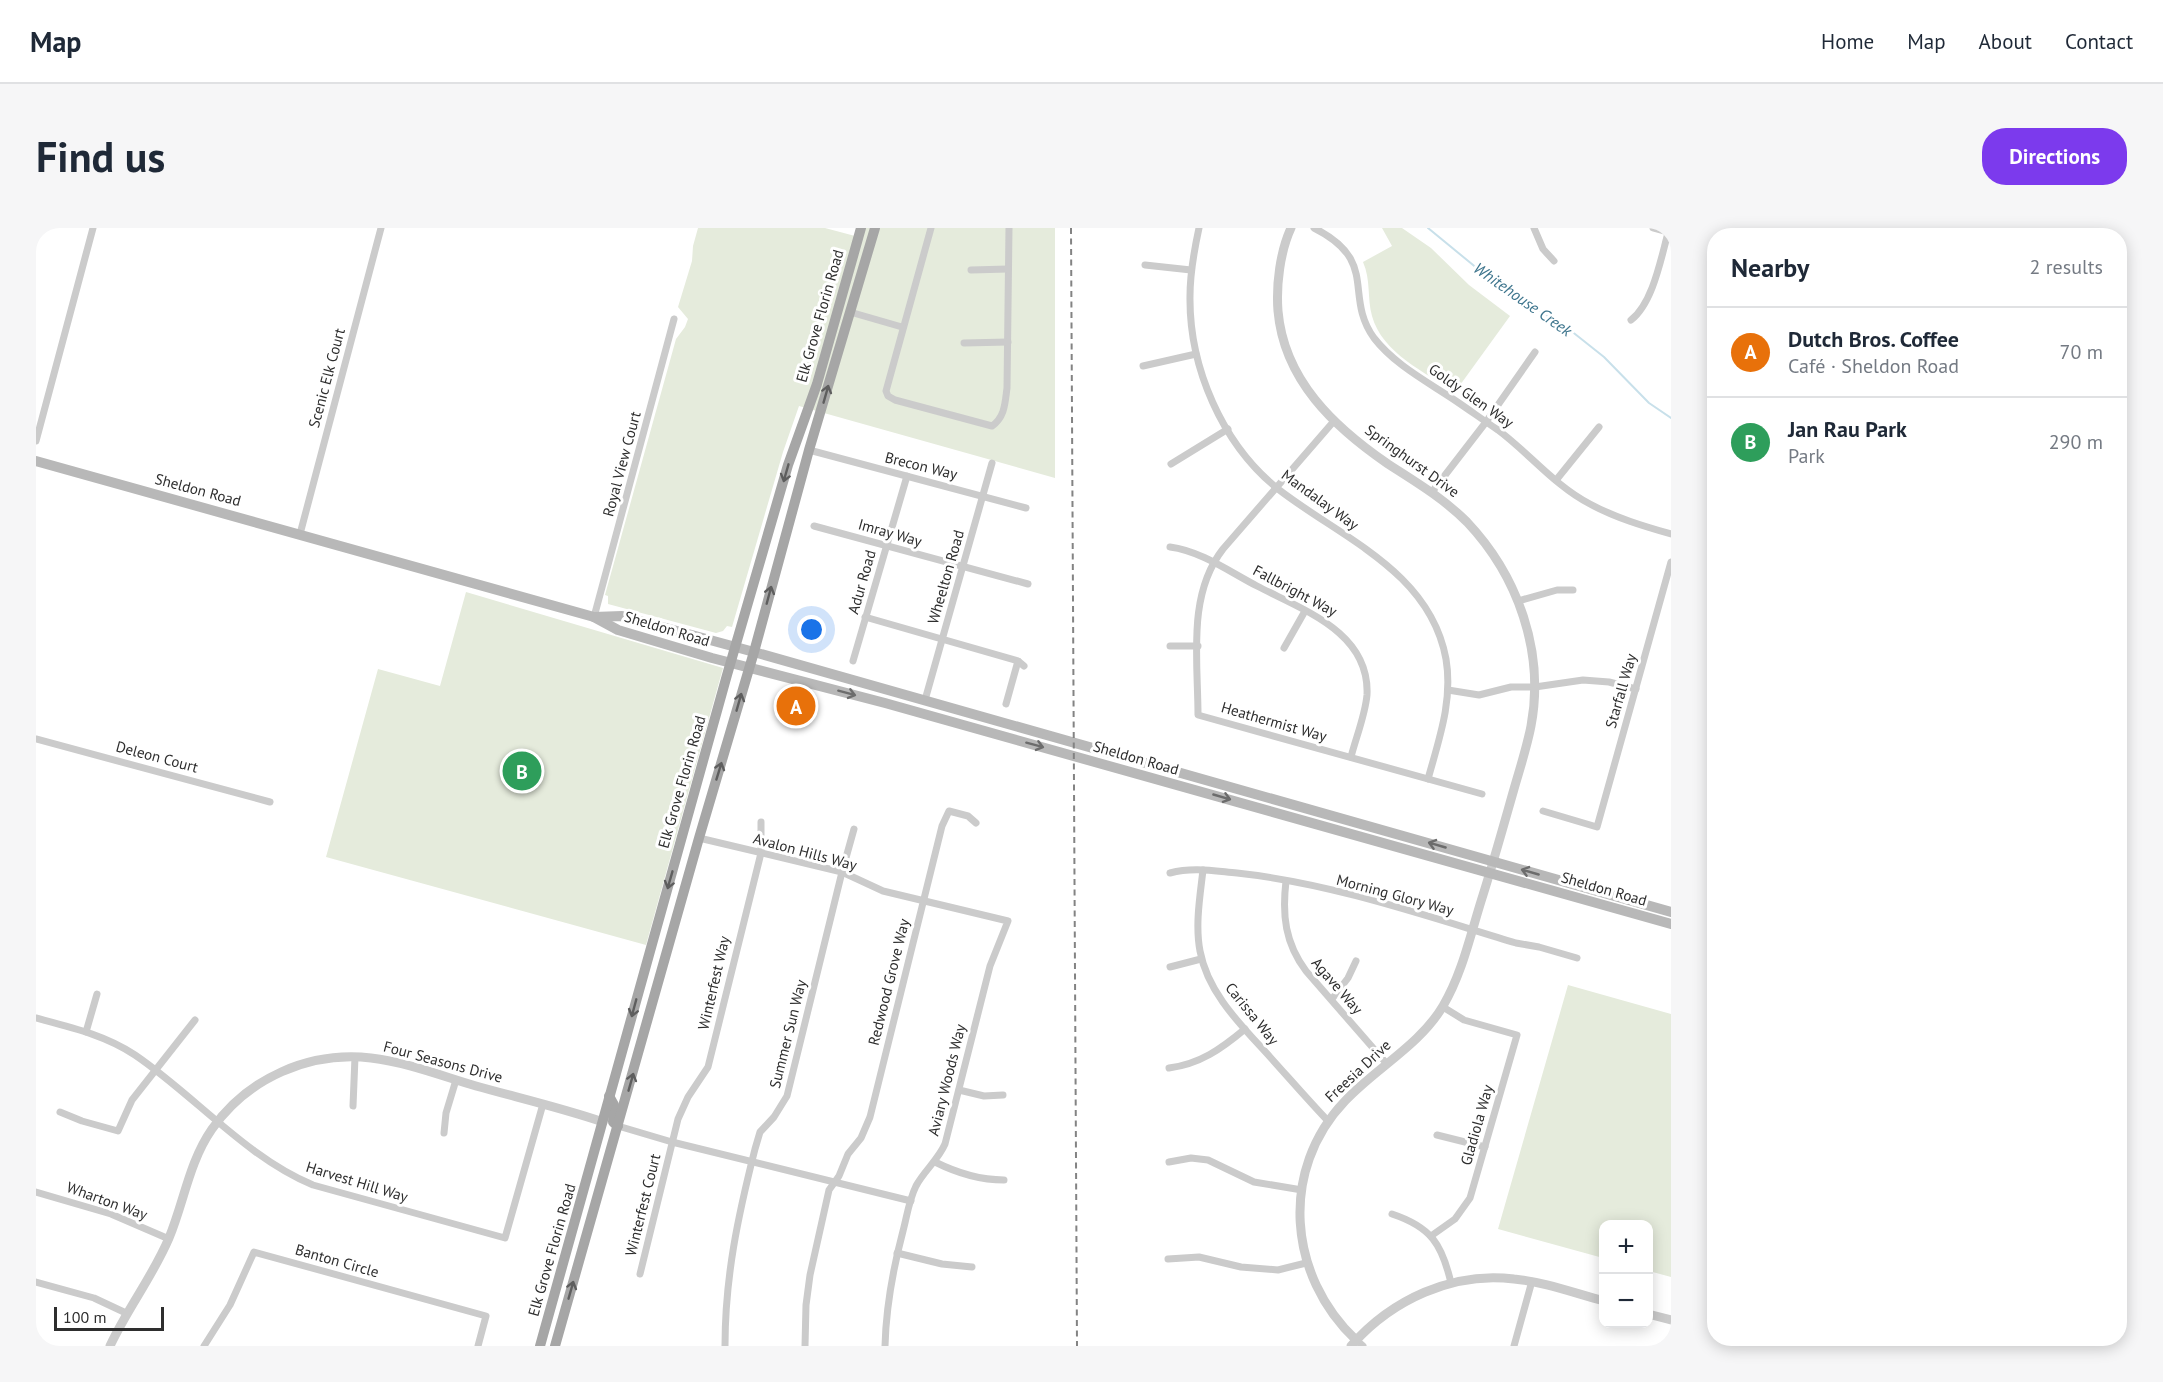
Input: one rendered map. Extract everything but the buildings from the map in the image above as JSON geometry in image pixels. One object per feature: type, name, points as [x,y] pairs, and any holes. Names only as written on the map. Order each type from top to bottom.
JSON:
[{"type":"main road","name":"Elk Grove Florin Road","points":[[540,1346],[788,465],[817,384],[861,228]]},
{"type":"main road","name":"Elk Grove Florin Road","points":[[555,1346],[754,652],[809,450],[875,228]]},
{"type":"main road","points":[[801,428],[805,436],[803,443],[809,450]]},
{"type":"main road","name":"Sheldon Road","points":[[36,461],[594,617],[618,630],[749,667],[1492,867],[1671,912]]},
{"type":"main road","name":"Sheldon Road","points":[[594,617],[622,616],[925,700],[1492,867],[1671,924]]},
{"type":"main road","points":[[885,704],[894,701],[927,709],[952,708]]},
{"type":"main road","points":[[609,1096],[614,1105],[613,1122],[618,1126]]},
{"type":"main road","points":[[592,1216],[588,1198],[607,1129],[603,1122]]},
{"type":"street","points":[[36,441],[93,228]]},
{"type":"street","name":"Scenic Elk Court","points":[[300,534],[381,228]]},
{"type":"street","points":[[931,228],[886,386],[888,396],[895,400],[992,426],[999,421],[1003,413],[1007,388],[1009,228]]},
{"type":"street","name":"Mandalay Way","points":[[1198,228],[1191,270],[1191,316],[1196,354],[1211,397],[1228,429],[1245,454],[1276,488],[1381,560],[1406,581],[1433,620],[1446,658],[1448,690],[1444,722],[1428,779]]},
{"type":"street","name":"Springhurst Drive","points":[[1292,228],[1278,281],[1277,298],[1281,333],[1289,358],[1301,382],[1334,422],[1454,510],[1479,536],[1500,565],[1518,601],[1531,647],[1535,687],[1528,739],[1492,867]]},
{"type":"street","name":"Goldy Glen Way","points":[[1314,228],[1337,242],[1351,259],[1358,275],[1362,308],[1368,326],[1378,343],[1396,360],[1486,422],[1588,504],[1617,518],[1671,534]]},
{"type":"street","points":[[1534,228],[1543,249],[1554,261]]},
{"type":"street","points":[[1631,320],[1640,310],[1654,283],[1669,233],[1653,228]]},
{"type":"street","points":[[1145,265],[1191,270]]},
{"type":"street","points":[[971,270],[1008,269]]},
{"type":"street","points":[[850,312],[902,327]]},
{"type":"street","name":"Royal View Court","points":[[594,617],[674,319]]},
{"type":"street","points":[[964,343],[1008,342]]},
{"type":"street","points":[[1432,492],[1486,422],[1534,352]]},
{"type":"street","points":[[1143,366],[1196,354]]},
{"type":"street","name":"Heathermist Way","points":[[1334,422],[1213,563],[1204,581],[1200,599],[1198,715],[1482,794]]},
{"type":"street","points":[[1557,480],[1599,427]]},
{"type":"street","points":[[1171,464],[1228,429]]},
{"type":"street","name":"Brecon Way","points":[[809,450],[1026,508]]},
{"type":"street","name":"Wheelton Road","points":[[925,700],[992,463]]},
{"type":"street","name":"Adur Road","points":[[853,661],[906,476]]},
{"type":"street","name":"Imray Way","points":[[814,526],[1028,584]]},
{"type":"street","name":"Fallbright Way","points":[[1170,547],[1188,550],[1305,610],[1340,631],[1356,650],[1366,680],[1367,696],[1350,757]]},
{"type":"street","name":"Starfall Way","points":[[1543,811],[1597,827],[1671,562]]},
{"type":"street","points":[[1518,601],[1557,590],[1573,590]]},
{"type":"street","points":[[1284,648],[1305,610]]},
{"type":"street","points":[[865,617],[1021,663],[1006,704]]},
{"type":"street","points":[[1170,646],[1198,646]]},
{"type":"street","points":[[1448,690],[1479,695],[1511,687],[1535,687],[1583,680],[1609,682],[1636,689]]},
{"type":"street","name":"Deleon Court","points":[[36,739],[270,802]]},
{"type":"street","name":"Redwood Grove Way","points":[[805,1346],[810,1275],[829,1191],[848,1154],[866,1128],[870,1117],[942,826],[949,811],[968,816],[976,822]]},
{"type":"street","name":"Winterfest Way","points":[[672,1142],[678,1119],[688,1097],[708,1067],[761,853],[761,822]]},
{"type":"street","name":"Summer Sun Way","points":[[725,1346],[730,1265],[752,1162],[760,1132],[774,1117],[787,1096],[854,830]]},
{"type":"street","name":"Avalon Hills Way","points":[[699,838],[842,872],[883,891],[1008,921]]},
{"type":"street","name":"Freesia Drive","points":[[1357,1344],[1324,1302],[1306,1263],[1300,1228],[1302,1190],[1313,1148],[1328,1121],[1356,1089],[1424,1031],[1443,1007],[1460,969],[1492,867]]},
{"type":"street","name":"Morning Glory Way","points":[[1170,873],[1203,870],[1268,877],[1362,899],[1577,958]]},
{"type":"street","name":"Carissa Way","points":[[1203,870],[1198,933],[1202,959],[1214,989],[1245,1029],[1328,1121]]},
{"type":"street","name":"Agave Way","points":[[1286,881],[1284,915],[1289,941],[1300,964],[1387,1064]]},
{"type":"street","name":"Aviary Woods Way","points":[[885,1346],[888,1302],[910,1201],[918,1183],[935,1162],[945,1144],[990,966],[1008,921]]},
{"type":"street","points":[[1170,967],[1202,959]]},
{"type":"street","points":[[1332,999],[1348,978],[1356,961]]},
{"type":"street","points":[[86,1032],[97,994]]},
{"type":"street","name":"Gladiola Way","points":[[1431,1236],[1449,1225],[1466,1205],[1485,1148],[1517,1035],[1457,1017],[1443,1007]]},
{"type":"street","name":"Harvest Hill Way","points":[[36,1018],[86,1032],[120,1046],[272,1163],[298,1178],[313,1185],[505,1238],[543,1104]]},
{"type":"street","points":[[60,1112],[118,1131],[132,1100],[195,1020]]},
{"type":"street","points":[[1169,1068],[1203,1059],[1218,1051],[1245,1029]]},
{"type":"street","points":[[354,1106],[355,1057]]},
{"type":"street","name":"Four Seasons Drive","points":[[110,1346],[126,1313],[169,1239],[202,1144],[236,1101],[252,1088],[280,1072],[301,1064],[325,1059],[355,1057],[386,1061],[603,1122]]},
{"type":"street","points":[[444,1133],[446,1113],[456,1080]]},
{"type":"street","points":[[959,1090],[984,1096],[1003,1095]]},
{"type":"street","points":[[618,1126],[672,1142],[910,1201]]},
{"type":"street","points":[[1437,1135],[1485,1148]]},
{"type":"street","name":"Winterfest Court","points":[[640,1274],[672,1142]]},
{"type":"street","points":[[1169,1162],[1191,1158],[1208,1160],[1254,1182],[1302,1190]]},
{"type":"street","points":[[935,1162],[955,1172],[1004,1180]]},
{"type":"street","name":"Wharton Way","points":[[36,1192],[111,1214],[169,1239]]},
{"type":"street","points":[[1392,1214],[1414,1222],[1431,1236],[1445,1258],[1451,1283]]},
{"type":"street","name":"Banton Circle","points":[[204,1346],[230,1305],[254,1252],[486,1316],[478,1346]]},
{"type":"street","points":[[897,1253],[942,1264],[972,1267]]},
{"type":"street","points":[[1168,1259],[1199,1257],[1241,1267],[1278,1270],[1306,1263]]},
{"type":"street","points":[[1357,1344],[1377,1320],[1392,1309],[1420,1294],[1451,1283],[1488,1278],[1532,1281],[1599,1300]]},
{"type":"street","points":[[1514,1346],[1532,1281]]},
{"type":"street","points":[[36,1282],[94,1298],[126,1313]]},
{"type":"street","points":[[1653,1315],[1671,1320]]},
{"type":"green space","points":[[698,228],[825,228],[855,236],[858,228],[1055,228],[1055,478],[799,406],[783,452],[732,627],[727,626],[723,631],[716,633],[608,604],[608,596],[605,595],[676,339],[688,319],[678,307],[692,261]]},
{"type":"green space","points":[[1382,228],[1402,228],[1431,248],[1469,285],[1510,316],[1455,392],[1406,361],[1385,341],[1377,329],[1372,316],[1363,262],[1392,246]]},
{"type":"green space","points":[[466,592],[723,668],[646,945],[326,857],[378,669],[440,686]]},
{"type":"green space","points":[[1568,985],[1671,1014],[1671,1277],[1653,1272],[1653,1220],[1599,1220],[1599,1257],[1498,1229]]},
{"type":"waterway","name":"Whitehouse Creek","points":[[1428,228],[1495,283],[1570,330],[1604,357],[1649,403],[1671,418]]},
{"type":"railway","points":[[1071,228],[1077,1346]]},
{"type":"place","name":"Dutch Bros. Coffee","points":[[796,706]]},
{"type":"place","name":"Jan Rau Park","points":[[522,771]]}]
